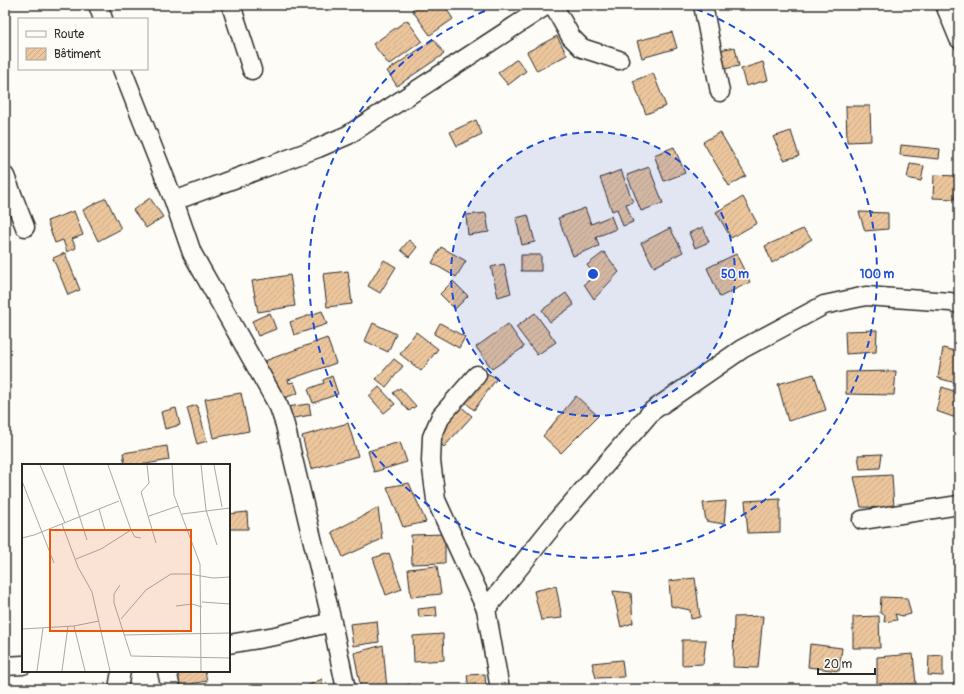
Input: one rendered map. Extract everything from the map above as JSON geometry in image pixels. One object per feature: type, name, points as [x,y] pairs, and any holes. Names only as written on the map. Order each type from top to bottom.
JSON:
[{"type":"street","points":[[98,5],[103,18]]},
{"type":"street","points":[[231,5],[252,70]]},
{"type":"street","points":[[174,201],[318,148],[348,135],[547,5]]},
{"type":"street","points":[[553,5],[571,36],[582,48],[619,60]]},
{"type":"street","points":[[703,5],[720,92]]},
{"type":"street","points":[[945,5],[959,39]]},
{"type":"street","points":[[122,70],[174,201],[192,253],[279,407],[285,425],[332,622],[346,689]]},
{"type":"street","points":[[5,176],[25,227]]},
{"type":"street","points":[[486,609],[559,518],[652,411],[742,350],[824,305],[866,296],[950,302],[959,304]]},
{"type":"street","points":[[477,375],[441,416],[432,437],[431,461],[436,500],[486,609],[500,689]]},
{"type":"street","points":[[862,520],[959,505]]},
{"type":"street","points":[[230,644],[275,636],[332,622]]},
{"type":"street","points":[[5,666],[22,665]]},
{"type":"street","points":[[118,689],[121,672]]},
{"type":"street","points":[[167,672],[171,689]]},
{"type":"building","points":[[418,5],[444,5],[453,19],[430,35],[412,10]]},
{"type":"building","points":[[407,20],[422,41],[389,65],[373,44]]},
{"type":"building","points":[[672,32],[677,48],[642,58],[637,41]]},
{"type":"building","points":[[557,36],[567,55],[537,71],[527,52]]},
{"type":"building","points":[[434,39],[444,54],[397,86],[387,71]]},
{"type":"building","points":[[735,47],[739,66],[724,69],[720,50]]},
{"type":"building","points":[[517,59],[526,71],[508,85],[498,73]]},
{"type":"building","points":[[763,62],[768,80],[746,86],[741,69]]},
{"type":"building","points":[[653,73],[666,106],[646,114],[633,81]]},
{"type":"building","points":[[846,106],[870,106],[871,141],[847,142]]},
{"type":"building","points":[[476,120],[482,134],[457,146],[450,132]]},
{"type":"building","points":[[791,131],[799,156],[784,160],[773,137]]},
{"type":"building","points":[[720,132],[746,176],[729,186],[703,142]]},
{"type":"building","points":[[901,145],[940,149],[939,159],[900,155]]},
{"type":"building","points":[[674,147],[685,173],[664,181],[654,155]]},
{"type":"building","points":[[910,164],[924,166],[921,181],[907,178]]},
{"type":"building","points":[[649,167],[663,203],[641,211],[627,175]]},
{"type":"building","points":[[621,170],[633,202],[626,204],[633,222],[623,226],[617,209],[612,211],[600,178]]},
{"type":"building","points":[[934,175],[957,176],[955,199],[933,198]]},
{"type":"building","points":[[743,197],[757,223],[731,238],[716,212]]},
{"type":"building","points":[[106,198],[121,229],[98,241],[83,210]]},
{"type":"building","points":[[150,198],[163,217],[146,228],[133,210]]},
{"type":"building","points":[[585,208],[591,224],[611,216],[616,229],[596,237],[599,246],[573,256],[558,218]]},
{"type":"building","points":[[74,211],[83,235],[72,239],[76,248],[67,252],[63,240],[55,243],[47,221]]},
{"type":"building","points":[[859,212],[888,213],[888,229],[865,231]]},
{"type":"building","points":[[486,213],[489,232],[468,235],[466,215]]},
{"type":"building","points":[[528,215],[535,242],[522,245],[516,218]]},
{"type":"building","points":[[703,227],[709,242],[695,248],[689,233]]},
{"type":"building","points":[[670,228],[683,252],[654,267],[641,243]]},
{"type":"building","points":[[803,229],[812,239],[772,263],[765,246]]},
{"type":"building","points":[[409,240],[417,247],[409,257],[401,250]]},
{"type":"building","points":[[441,247],[466,261],[456,277],[432,263]]},
{"type":"building","points":[[604,252],[619,272],[594,299],[584,284],[595,276],[587,265]]},
{"type":"building","points":[[65,253],[80,290],[68,295],[53,258]]},
{"type":"building","points":[[736,254],[750,282],[720,297],[707,268]]},
{"type":"building","points":[[521,255],[541,255],[541,271],[521,271]]},
{"type":"building","points":[[384,260],[396,267],[380,293],[368,286]]},
{"type":"building","points":[[504,264],[511,293],[498,297],[491,267]]},
{"type":"building","points":[[348,271],[352,304],[327,307],[323,274]]},
{"type":"building","points":[[290,275],[295,306],[258,312],[252,281]]},
{"type":"building","points":[[453,281],[468,296],[455,309],[440,294]]},
{"type":"building","points":[[566,293],[574,305],[550,322],[542,310]]},
{"type":"building","points":[[322,311],[327,324],[294,335],[290,322]]},
{"type":"building","points":[[270,313],[276,329],[258,336],[252,321]]},
{"type":"building","points":[[535,313],[556,342],[537,355],[516,327]]},
{"type":"building","points":[[373,323],[396,334],[388,352],[365,341]]},
{"type":"building","points":[[440,323],[465,337],[459,348],[434,334]]},
{"type":"building","points":[[508,324],[524,347],[492,369],[476,347]]},
{"type":"building","points":[[877,330],[876,352],[846,354],[845,331]]},
{"type":"building","points":[[416,332],[438,349],[421,371],[400,354]]},
{"type":"building","points":[[327,338],[336,363],[288,380],[289,383],[294,382],[298,393],[276,401],[262,362]]},
{"type":"building","points":[[943,348],[959,352],[959,384],[938,378]]},
{"type":"building","points":[[394,359],[403,366],[386,387],[376,379]]},
{"type":"building","points":[[476,368],[497,378],[474,410],[454,392]]},
{"type":"building","points":[[896,371],[894,395],[846,394],[846,372]]},
{"type":"building","points":[[814,374],[826,410],[788,421],[778,384]]},
{"type":"building","points":[[332,376],[338,394],[313,403],[308,389],[324,383],[323,380]]},
{"type":"building","points":[[379,387],[395,404],[384,413],[369,396]]},
{"type":"building","points":[[942,387],[959,393],[959,419],[936,411]]},
{"type":"building","points":[[400,388],[416,406],[409,411],[393,393]]},
{"type":"building","points":[[241,393],[249,431],[213,438],[205,399]]},
{"type":"building","points":[[576,396],[598,416],[561,453],[543,436]]},
{"type":"building","points":[[451,398],[472,416],[444,447],[424,428]]},
{"type":"building","points":[[309,404],[311,415],[288,419],[286,407]]},
{"type":"building","points":[[197,405],[207,441],[197,444],[187,408]]},
{"type":"building","points":[[176,408],[180,425],[165,429],[161,412]]},
{"type":"building","points":[[348,423],[358,456],[311,469],[302,436]]},
{"type":"building","points":[[400,442],[407,462],[374,472],[368,451]]},
{"type":"building","points":[[167,446],[169,460],[146,464],[125,464],[123,453]]},
{"type":"building","points":[[882,454],[880,468],[860,469],[858,455]]},
{"type":"building","points":[[892,475],[894,508],[861,507],[854,477]]},
{"type":"building","points":[[409,483],[426,522],[403,527],[387,487]]},
{"type":"building","points":[[780,499],[780,532],[748,533],[745,501]]},
{"type":"building","points":[[726,501],[724,524],[706,521],[703,503]]},
{"type":"building","points":[[378,508],[382,539],[343,557],[332,532]]},
{"type":"building","points":[[247,512],[248,529],[230,529],[230,514]]},
{"type":"building","points":[[445,534],[445,563],[412,564],[411,535]]},
{"type":"building","points":[[389,553],[402,589],[386,595],[373,558]]},
{"type":"building","points":[[437,566],[441,594],[411,597],[408,569]]},
{"type":"building","points":[[695,578],[700,617],[691,619],[690,610],[671,606],[669,581]]},
{"type":"building","points":[[556,586],[562,618],[541,620],[534,591]]},
{"type":"building","points":[[613,591],[631,593],[633,623],[621,627]]},
{"type":"building","points":[[881,597],[907,598],[911,614],[903,616],[895,614],[897,620],[884,622],[885,615],[880,613]]},
{"type":"building","points":[[436,607],[437,616],[419,617],[418,609]]},
{"type":"building","points":[[763,616],[758,668],[733,667],[734,617]]},
{"type":"building","points":[[879,616],[880,648],[853,648],[853,617]]},
{"type":"building","points":[[377,621],[379,642],[353,646],[350,624]]},
{"type":"building","points":[[443,634],[444,660],[414,662],[413,636]]},
{"type":"building","points":[[682,640],[706,640],[703,664],[682,665]]},
{"type":"building","points":[[810,644],[842,648],[839,671],[808,667]]},
{"type":"building","points":[[383,645],[387,689],[361,689],[354,653]]},
{"type":"building","points":[[913,654],[916,684],[877,686],[877,657]]},
{"type":"building","points":[[943,655],[943,676],[928,675],[929,656]]},
{"type":"building","points":[[622,660],[624,677],[596,678],[592,663]]},
{"type":"building","points":[[177,672],[205,672],[207,681],[180,686]]},
{"type":"building","points":[[485,674],[486,689],[469,689],[467,675]]},
{"type":"building","points":[[322,679],[323,689],[308,689],[307,686]]},
{"type":"building","points":[[410,684],[411,689],[392,689]]}]
